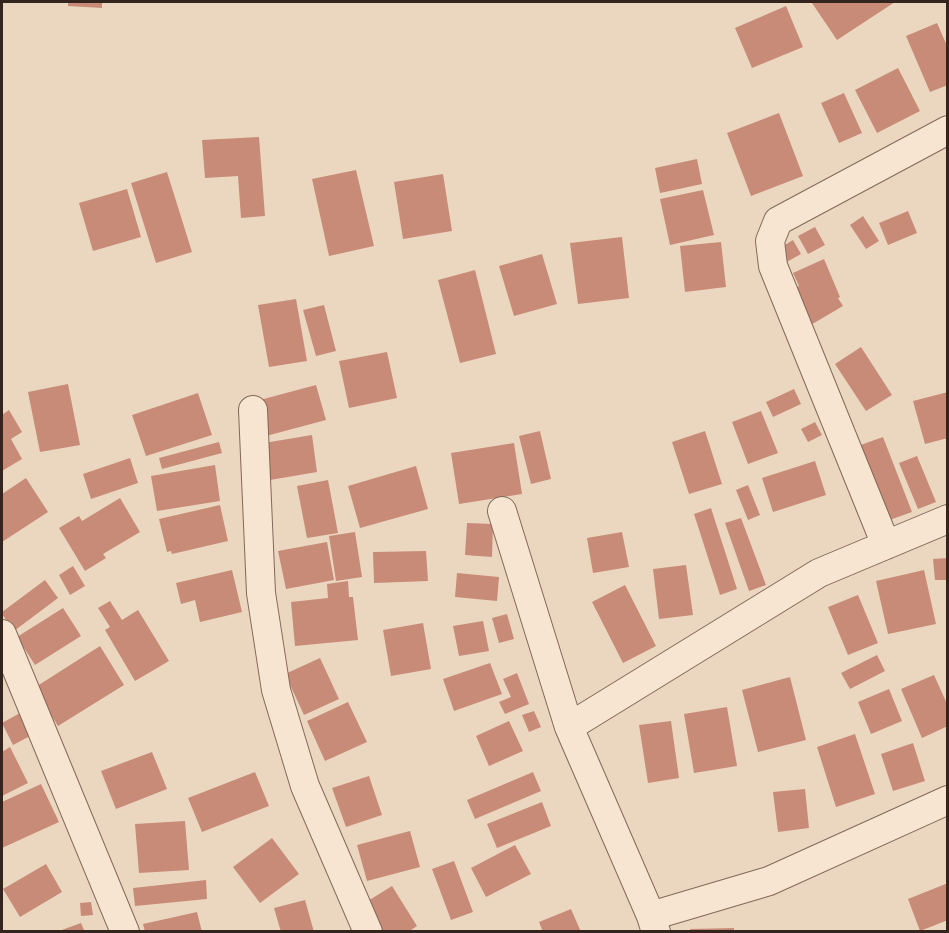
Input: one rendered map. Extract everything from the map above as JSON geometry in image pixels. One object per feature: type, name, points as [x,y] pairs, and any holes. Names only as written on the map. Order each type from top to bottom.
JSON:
[{"type":"street","points":[[886,545],[773,266],[770,241],[778,221],[948,130]]},
{"type":"street","points":[[253,410],[261,593],[276,690],[305,786],[368,932]]},
{"type":"street","points":[[501,511],[569,727],[653,924],[769,881],[948,800]]},
{"type":"street","points":[[569,727],[819,573],[948,519]]},
{"type":"street","points":[[2,634],[124,932]]},
{"type":"building","points":[[68,2],[102,2],[102,8],[68,6]]},
{"type":"building","points":[[895,2],[837,40],[812,3]]},
{"type":"building","points":[[786,6],[803,47],[752,68],[735,28]]},
{"type":"building","points":[[937,23],[948,48],[948,85],[930,92],[906,36]]},
{"type":"building","points":[[898,68],[920,111],[877,133],[855,90]]},
{"type":"building","points":[[844,93],[862,133],[839,143],[821,103]]},
{"type":"building","points":[[779,113],[803,176],[751,196],[727,133]]},
{"type":"building","points":[[259,137],[265,216],[241,218],[238,176],[205,178],[202,140]]},
{"type":"building","points":[[697,159],[702,184],[660,193],[655,168]]},
{"type":"building","points":[[356,170],[374,246],[329,256],[312,179]]},
{"type":"building","points":[[167,172],[192,252],[156,263],[131,183]]},
{"type":"building","points":[[443,174],[452,231],[403,239],[394,182]]},
{"type":"building","points":[[127,189],[141,237],[93,251],[79,203]]},
{"type":"building","points":[[703,190],[714,235],[670,245],[660,199]]},
{"type":"building","points":[[908,211],[917,233],[888,245],[879,223]]},
{"type":"building","points":[[863,216],[879,241],[866,249],[850,225]]},
{"type":"building","points":[[815,227],[825,245],[808,254],[798,236]]},
{"type":"building","points":[[622,237],[629,298],[578,304],[570,243]]},
{"type":"building","points":[[793,240],[801,254],[783,264],[775,251]]},
{"type":"building","points":[[721,242],[726,287],[685,292],[680,246]]},
{"type":"building","points":[[542,254],[557,304],[514,316],[499,266]]},
{"type":"building","points":[[824,259],[843,306],[809,326],[793,289],[799,286],[793,273]]},
{"type":"building","points":[[475,270],[496,354],[460,363],[438,280]]},
{"type":"building","points":[[296,299],[307,361],[269,367],[258,305]]},
{"type":"building","points":[[324,305],[336,351],[316,356],[303,310]]},
{"type":"building","points":[[861,347],[892,395],[866,411],[835,364]]},
{"type":"building","points":[[387,352],[397,398],[349,408],[339,361]]},
{"type":"building","points":[[68,384],[80,445],[40,452],[28,392]]},
{"type":"building","points":[[316,385],[326,420],[266,436],[256,401]]},
{"type":"building","points":[[794,389],[801,404],[773,417],[766,402]]},
{"type":"building","points":[[948,392],[948,438],[925,444],[913,401]]},
{"type":"building","points":[[198,393],[212,435],[146,456],[132,415]]},
{"type":"building","points":[[9,410],[22,432],[11,439],[22,459],[2,471],[2,415]]},
{"type":"building","points":[[761,411],[778,453],[748,464],[732,422]]},
{"type":"building","points":[[815,422],[822,435],[808,442],[801,429]]},
{"type":"building","points":[[540,431],[551,479],[531,484],[519,436]]},
{"type":"building","points":[[705,431],[722,484],[689,494],[672,442]]},
{"type":"building","points":[[312,435],[317,472],[270,480],[264,443]]},
{"type":"building","points":[[883,437],[912,512],[884,522],[855,447]]},
{"type":"building","points":[[219,442],[222,453],[162,469],[159,458]]},
{"type":"building","points":[[514,443],[522,494],[459,504],[451,453]]},
{"type":"building","points":[[917,456],[936,502],[918,509],[899,463]]},
{"type":"building","points":[[130,458],[138,483],[91,499],[83,474]]},
{"type":"building","points":[[815,461],[826,495],[773,512],[762,478]]},
{"type":"building","points":[[215,465],[220,501],[157,511],[151,476]]},
{"type":"building","points":[[416,466],[428,509],[360,528],[348,486]]},
{"type":"building","points":[[26,478],[48,512],[2,542],[2,494]]},
{"type":"building","points":[[328,480],[338,533],[307,538],[297,486]]},
{"type":"building","points":[[748,485],[760,515],[748,520],[736,490]]},
{"type":"building","points":[[120,498],[140,532],[103,554],[106,558],[85,571],[59,528],[79,516],[82,521]]},
{"type":"building","points":[[220,505],[228,541],[172,554],[171,551],[167,552],[159,519]]},
{"type":"building","points":[[711,508],[737,589],[720,595],[694,514]]},
{"type":"building","points":[[741,518],[766,585],[749,591],[725,523]]},
{"type":"building","points":[[467,523],[493,524],[492,557],[465,555]]},
{"type":"building","points":[[355,532],[362,577],[336,581],[329,536]]},
{"type":"building","points":[[622,532],[629,567],[593,573],[587,538]]},
{"type":"building","points":[[327,542],[334,580],[286,589],[278,551]]},
{"type":"building","points":[[426,551],[428,581],[374,583],[373,552]]},
{"type":"building","points":[[948,558],[948,580],[935,580],[933,559]]},
{"type":"building","points":[[686,565],[693,615],[659,619],[653,569]]},
{"type":"building","points":[[73,566],[85,586],[70,595],[59,575]]},
{"type":"building","points":[[232,570],[242,612],[200,622],[195,600],[181,604],[176,583]]},
{"type":"building","points":[[924,570],[936,624],[888,634],[876,581]]},
{"type":"building","points":[[457,573],[499,577],[497,601],[455,597]]},
{"type":"building","points":[[45,580],[58,598],[14,631],[2,612]]},
{"type":"building","points":[[348,581],[349,597],[353,597],[358,640],[295,646],[291,602],[328,598],[327,584]]},
{"type":"building","points":[[625,585],[656,646],[623,663],[592,602]]},
{"type":"building","points":[[858,595],[878,643],[848,655],[828,607]]},
{"type":"building","points":[[110,601],[122,620],[138,610],[169,661],[135,681],[105,630],[110,627],[98,608]]},
{"type":"building","points":[[63,608],[81,636],[35,665],[17,637]]},
{"type":"building","points":[[507,614],[514,639],[499,643],[492,618]]},
{"type":"building","points":[[483,621],[489,651],[459,656],[453,626]]},
{"type":"building","points":[[423,623],[431,669],[391,676],[383,630]]},
{"type":"building","points":[[100,646],[124,685],[58,726],[34,688]]},
{"type":"building","points":[[877,655],[885,671],[850,689],[841,673]]},
{"type":"building","points":[[320,658],[339,699],[304,715],[285,674]]},
{"type":"building","points":[[490,663],[502,694],[454,711],[443,679]]},
{"type":"building","points":[[517,673],[529,704],[505,714],[499,702],[511,697],[503,679]]},
{"type":"building","points":[[934,675],[948,706],[948,726],[922,738],[901,689]]},
{"type":"building","points":[[790,677],[806,740],[758,752],[742,690]]},
{"type":"building","points":[[889,689],[902,721],[871,734],[858,702]]},
{"type":"building","points":[[348,702],[367,742],[325,761],[307,721]]},
{"type":"building","points":[[727,707],[737,766],[694,773],[684,714]]},
{"type":"building","points":[[534,711],[541,727],[529,732],[522,715]]},
{"type":"building","points":[[20,713],[32,735],[13,745],[2,723]]},
{"type":"building","points":[[509,721],[523,751],[489,766],[476,736]]},
{"type":"building","points":[[671,721],[679,778],[648,783],[639,725]]},
{"type":"building","points":[[855,734],[875,794],[836,807],[817,747]]},
{"type":"building","points":[[913,743],[925,781],[893,791],[881,754]]},
{"type":"building","points":[[10,747],[28,783],[2,796],[2,752]]},
{"type":"building","points":[[152,752],[167,789],[116,809],[101,771]]},
{"type":"building","points":[[255,772],[269,806],[202,832],[188,798]]},
{"type":"building","points":[[533,772],[541,791],[475,819],[467,800]]},
{"type":"building","points":[[369,776],[382,815],[346,827],[332,788]]},
{"type":"building","points":[[41,784],[59,822],[2,848],[2,802]]},
{"type":"building","points":[[805,789],[809,828],[778,832],[773,792]]},
{"type":"building","points":[[542,802],[551,826],[497,848],[487,824]]},
{"type":"building","points":[[185,821],[189,870],[139,873],[135,824]]},
{"type":"building","points":[[410,831],[420,867],[367,881],[357,845]]},
{"type":"building","points":[[272,838],[299,874],[260,903],[233,867]]},
{"type":"building","points":[[515,845],[531,874],[486,897],[471,868]]},
{"type":"building","points":[[454,861],[473,912],[451,920],[432,869]]},
{"type":"building","points":[[46,864],[62,892],[20,917],[3,889]]},
{"type":"building","points":[[206,880],[207,899],[135,906],[133,888]]},
{"type":"building","points":[[948,883],[948,920],[920,931],[908,899]]},
{"type":"building","points":[[392,886],[417,926],[408,932],[381,932],[363,904]]},
{"type":"building","points":[[305,900],[314,932],[281,932],[274,908]]},
{"type":"building","points":[[91,902],[93,915],[81,916],[80,903]]},
{"type":"building","points":[[571,909],[581,932],[543,932],[539,922]]},
{"type":"building","points":[[197,912],[202,932],[145,932],[143,924]]},
{"type":"building","points":[[81,923],[85,932],[59,932],[59,931]]},
{"type":"building","points":[[734,928],[734,932],[691,932],[690,929]]}]
